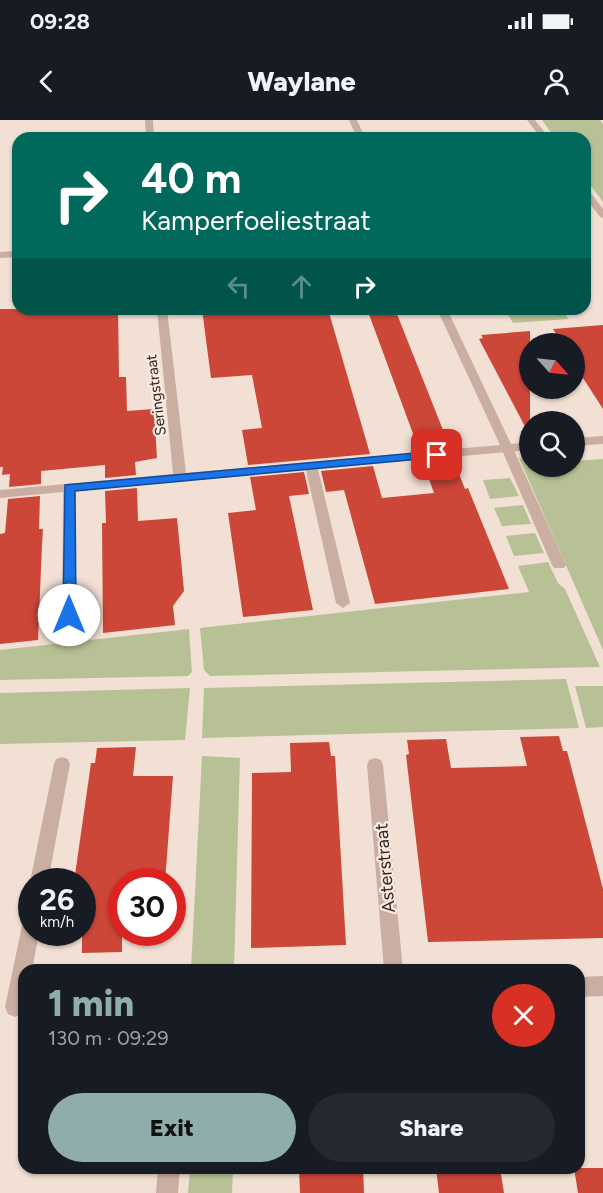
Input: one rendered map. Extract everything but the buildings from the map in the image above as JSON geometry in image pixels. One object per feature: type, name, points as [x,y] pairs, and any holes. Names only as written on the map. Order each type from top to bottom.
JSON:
[{"type":"street","points":[[531,120],[540,132]]},
{"type":"street","points":[[591,201],[600,215]]},
{"type":"street","name":"Seringstraat","points":[[163,315],[180,477]]},
{"type":"street","points":[[445,315],[559,565]]},
{"type":"street","points":[[585,441],[603,440]]},
{"type":"street","points":[[0,494],[519,447]]},
{"type":"street","points":[[311,466],[343,603]]},
{"type":"street","points":[[69,488],[69,636]]},
{"type":"street","points":[[42,868],[62,764]]},
{"type":"street","name":"Asterstraat","points":[[375,765],[393,964]]},
{"type":"street","points":[[22,964],[26,946]]},
{"type":"street","points":[[13,1007],[18,984]]},
{"type":"street","points":[[585,987],[603,986]]},
{"type":"street","points":[[167,1193],[169,1174]]},
{"type":"green space","points":[[542,120],[600,120],[603,124],[603,202],[591,186],[591,132],[551,132]]},
{"type":"green space","points":[[508,315],[566,315],[568,319],[513,323]]},
{"type":"green space","points":[[603,459],[603,650],[527,477],[585,477],[585,460]]},
{"type":"green space","points":[[510,478],[519,496],[490,499],[483,480]]},
{"type":"green space","points":[[523,505],[531,524],[502,526],[494,508]]},
{"type":"green space","points":[[535,533],[544,553],[514,556],[506,536]]},
{"type":"green space","points":[[548,562],[558,583],[565,589],[600,667],[210,676],[204,670],[200,628],[529,592],[518,566]]},
{"type":"green space","points":[[189,629],[192,672],[188,676],[0,680],[0,650]]},
{"type":"green space","points":[[566,679],[579,728],[202,738],[204,688]]},
{"type":"green space","points":[[575,686],[603,686],[603,727],[586,728]]},
{"type":"green space","points":[[190,688],[185,740],[0,744],[0,693]]},
{"type":"green space","points":[[202,756],[240,758],[234,964],[191,964]]},
{"type":"green space","points":[[190,1174],[233,1174],[232,1193],[188,1193]]},
{"type":"route","points":[[69,615],[69,488],[437,455]]}]
